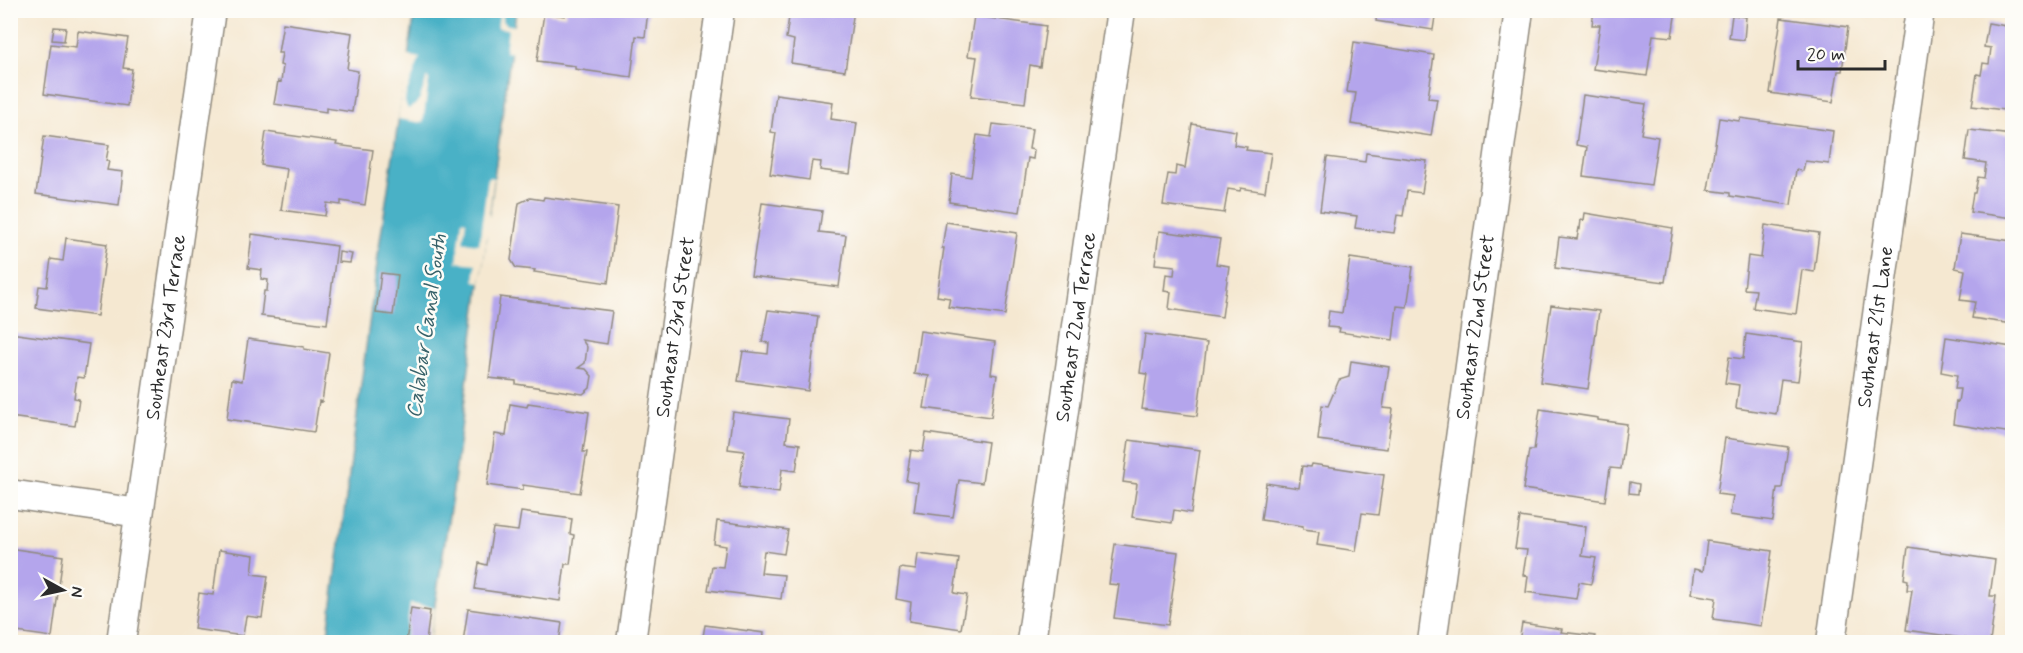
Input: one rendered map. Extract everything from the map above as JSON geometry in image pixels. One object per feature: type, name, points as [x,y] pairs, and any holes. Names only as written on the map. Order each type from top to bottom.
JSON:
[{"type":"street","name":"Southeast 23rd Terrace","points":[[121,642],[211,10]]},
{"type":"street","name":"Southeast 23rd Street","points":[[631,642],[720,10]]},
{"type":"street","name":"Southeast 22nd Terrace","points":[[1031,642],[1121,10]]},
{"type":"street","name":"Southeast 22nd Street","points":[[1432,642],[1519,10]]},
{"type":"street","name":"Southeast 21st Lane","points":[[1831,642],[1920,10]]},
{"type":"street","points":[[10,494],[139,513]]},
{"type":"water","name":"Calabar Canal South","points":[[415,11],[516,11],[453,490],[429,642],[327,642],[380,241]]},
{"type":"pier","points":[[500,11],[503,11],[502,21],[508,25],[517,26],[514,53],[505,52],[508,29],[497,28]]},
{"type":"pier","points":[[405,55],[420,58],[406,94],[405,102],[408,109],[420,98],[427,78],[429,79],[423,123],[398,119],[403,82],[400,81]]},
{"type":"pier","points":[[488,177],[494,178],[489,216],[492,217],[481,282],[474,281],[476,264],[457,262],[462,220],[466,221],[463,242],[479,244]]},
{"type":"pier","points":[[410,604],[435,607],[429,642],[422,642],[425,619],[412,617],[408,642],[405,642]]},
{"type":"building","points":[[566,10],[648,10],[645,37],[636,36],[631,77],[537,61],[544,13],[565,16]]},
{"type":"building","points":[[790,10],[854,10],[845,71],[791,63],[794,40],[786,38]]},
{"type":"building","points":[[1377,10],[1436,10],[1433,30],[1376,21]]},
{"type":"building","points":[[1594,10],[1676,10],[1672,37],[1653,35],[1647,76],[1593,69],[1600,25],[1592,25]]},
{"type":"building","points":[[1732,15],[1746,17],[1744,40],[1729,38]]},
{"type":"building","points":[[974,16],[1046,26],[1040,67],[1030,65],[1025,103],[971,96],[977,57],[968,56]]},
{"type":"building","points":[[1781,18],[1848,27],[1842,71],[1838,71],[1833,102],[1770,93]]},
{"type":"building","points":[[283,23],[352,33],[347,69],[358,71],[352,112],[326,108],[326,112],[274,104],[283,66],[280,65],[282,53],[278,53]]},
{"type":"building","points":[[1988,23],[2012,27],[2012,111],[1972,106],[1977,74],[1981,75],[1983,63],[1989,64],[1991,48],[1984,47]]},
{"type":"building","points":[[54,27],[66,28],[64,41],[52,40]]},
{"type":"building","points":[[78,31],[128,38],[123,68],[132,69],[127,106],[44,94],[51,44],[76,47]]},
{"type":"building","points":[[1354,42],[1434,55],[1428,98],[1437,99],[1431,136],[1351,124],[1356,93],[1347,92]]},
{"type":"building","points":[[776,94],[833,102],[831,119],[857,123],[850,174],[820,170],[821,162],[812,161],[809,180],[770,174],[776,133],[771,132]]},
{"type":"building","points":[[1583,95],[1646,104],[1641,134],[1658,137],[1651,185],[1583,176],[1587,147],[1576,145]]},
{"type":"building","points":[[1719,118],[1739,121],[1740,118],[1833,131],[1829,164],[1805,161],[1803,171],[1796,170],[1791,205],[1730,196],[1730,193],[1708,190]]},
{"type":"building","points":[[993,124],[1032,129],[1029,149],[1034,150],[1033,159],[1028,158],[1020,212],[949,202],[952,174],[971,177],[977,135],[991,137]]},
{"type":"building","points":[[1192,124],[1236,131],[1234,145],[1247,147],[1246,150],[1271,153],[1265,192],[1241,188],[1240,191],[1228,189],[1224,213],[1163,205],[1168,174],[1175,175],[1176,166],[1185,168]]},
{"type":"building","points":[[1969,130],[2012,135],[2012,218],[1970,212],[1978,177],[1984,178],[1986,163],[1965,160]]},
{"type":"building","points":[[266,132],[337,142],[336,145],[373,150],[365,205],[341,201],[341,205],[327,203],[325,216],[281,210],[287,169],[261,165]]},
{"type":"building","points":[[44,136],[109,145],[107,170],[123,172],[119,205],[36,194]]},
{"type":"building","points":[[1366,153],[1427,161],[1422,193],[1407,191],[1403,216],[1397,215],[1394,233],[1355,228],[1357,216],[1320,211],[1327,157],[1365,162]]},
{"type":"building","points":[[544,197],[618,207],[608,283],[516,268],[511,260],[519,203],[530,198],[543,200]]},
{"type":"building","points":[[762,203],[822,211],[819,232],[846,235],[839,287],[751,276]]},
{"type":"building","points":[[1585,213],[1673,228],[1665,282],[1555,268],[1559,237],[1577,239],[1581,219],[1584,220]]},
{"type":"building","points":[[946,222],[1017,233],[1005,315],[948,307],[950,298],[937,296]]},
{"type":"building","points":[[1765,225],[1819,233],[1814,272],[1802,270],[1796,314],[1753,308],[1756,290],[1744,289],[1748,256],[1761,258]]},
{"type":"building","points":[[1159,231],[1220,239],[1216,264],[1229,266],[1222,317],[1169,309],[1171,292],[1164,291],[1166,274],[1174,275],[1175,266],[1155,264]]},
{"type":"building","points":[[252,234],[337,246],[327,324],[261,316],[264,291],[267,291],[268,280],[261,279],[262,270],[248,268]]},
{"type":"building","points":[[1960,234],[2012,241],[2012,324],[1972,318],[1975,302],[1960,300],[1965,270],[1955,268]]},
{"type":"building","points":[[66,238],[107,244],[97,316],[36,308],[39,286],[47,287],[51,259],[63,261]]},
{"type":"building","points":[[339,252],[352,254],[350,263],[338,262]]},
{"type":"building","points":[[1350,258],[1413,267],[1407,307],[1397,306],[1393,340],[1339,332],[1340,328],[1327,327],[1329,311],[1342,313]]},
{"type":"building","points":[[381,273],[398,275],[393,315],[376,313]]},
{"type":"building","points":[[500,297],[612,311],[607,344],[582,340],[587,347],[585,363],[578,368],[586,369],[592,376],[590,388],[583,394],[489,378]]},
{"type":"building","points":[[1551,305],[1599,311],[1588,389],[1540,382]]},
{"type":"building","points":[[768,310],[818,316],[808,391],[738,381],[743,351],[768,354],[769,343],[762,342]]},
{"type":"building","points":[[920,331],[995,342],[991,374],[997,375],[991,417],[924,408],[929,376],[914,374]]},
{"type":"building","points":[[10,333],[89,344],[84,378],[77,377],[74,398],[79,399],[75,426],[10,417]]},
{"type":"building","points":[[1145,334],[1207,343],[1197,416],[1142,409],[1147,374],[1140,373]]},
{"type":"building","points":[[1746,334],[1803,342],[1798,381],[1781,379],[1776,414],[1736,408],[1739,385],[1725,383],[1729,357],[1743,359]]},
{"type":"building","points":[[1946,337],[2012,347],[2012,433],[1953,424],[1960,389],[1955,389],[1957,375],[1941,372]]},
{"type":"building","points":[[248,339],[329,353],[322,402],[319,401],[314,432],[227,419],[232,379],[242,381]]},
{"type":"building","points":[[1351,361],[1389,367],[1383,408],[1393,409],[1387,449],[1318,440],[1322,405],[1328,406],[1339,380],[1349,377]]},
{"type":"building","points":[[528,403],[589,412],[583,452],[587,452],[580,493],[523,485],[523,490],[487,485],[495,434],[506,436],[510,404],[527,407]]},
{"type":"building","points":[[1540,409],[1627,424],[1621,469],[1610,468],[1605,501],[1523,489],[1529,450],[1534,450]]},
{"type":"building","points":[[733,412],[789,419],[786,442],[800,444],[796,471],[782,469],[779,493],[739,487],[744,451],[728,449]]},
{"type":"building","points":[[926,433],[988,442],[982,483],[959,480],[953,517],[914,512],[918,483],[906,481],[911,450],[923,452]]},
{"type":"building","points":[[1725,438],[1788,447],[1782,488],[1777,488],[1773,521],[1730,515],[1733,496],[1717,494]]},
{"type":"building","points":[[1129,440],[1200,450],[1191,513],[1174,510],[1172,523],[1132,517],[1137,484],[1123,482]]},
{"type":"building","points":[[1312,464],[1384,475],[1378,515],[1362,513],[1356,551],[1317,545],[1319,531],[1303,529],[1303,526],[1261,520],[1266,483],[1299,488],[1302,466],[1311,467]]},
{"type":"building","points":[[1630,482],[1639,484],[1638,494],[1629,493]]},
{"type":"building","points":[[521,512],[572,519],[570,534],[574,535],[570,564],[565,564],[560,601],[475,589],[479,563],[487,565],[493,528],[518,531]]},
{"type":"building","points":[[1520,517],[1586,527],[1582,556],[1596,558],[1591,584],[1579,582],[1576,599],[1526,592],[1528,576],[1523,575],[1527,550],[1515,549]]},
{"type":"building","points":[[717,521],[788,530],[784,554],[764,551],[761,573],[784,575],[781,599],[708,590],[712,566],[723,567],[726,546],[714,544]]},
{"type":"building","points":[[1707,541],[1772,551],[1761,626],[1713,619],[1716,598],[1691,594],[1694,569],[1703,571]]},
{"type":"building","points":[[1115,544],[1178,552],[1168,625],[1114,618],[1119,585],[1109,584]]},
{"type":"building","points":[[1908,547],[1995,560],[1990,596],[1996,596],[1990,642],[1906,630],[1912,590],[1907,590],[1908,580],[1904,579]]},
{"type":"building","points":[[15,549],[63,556],[52,637],[10,631],[10,580]]},
{"type":"building","points":[[219,550],[254,555],[252,574],[268,576],[262,618],[246,616],[243,636],[194,629],[199,593],[213,595]]},
{"type":"building","points":[[918,554],[959,559],[954,593],[967,595],[961,629],[909,621],[911,602],[896,599],[900,568],[916,570]]},
{"type":"building","points":[[411,608],[430,611],[426,642],[406,642]]},
{"type":"building","points":[[468,609],[562,623],[559,642],[463,642]]},
{"type":"building","points":[[1522,623],[1562,629],[1561,632],[1595,636],[1594,642],[1519,642]]},
{"type":"building","points":[[705,625],[764,633],[763,642],[702,642]]}]
